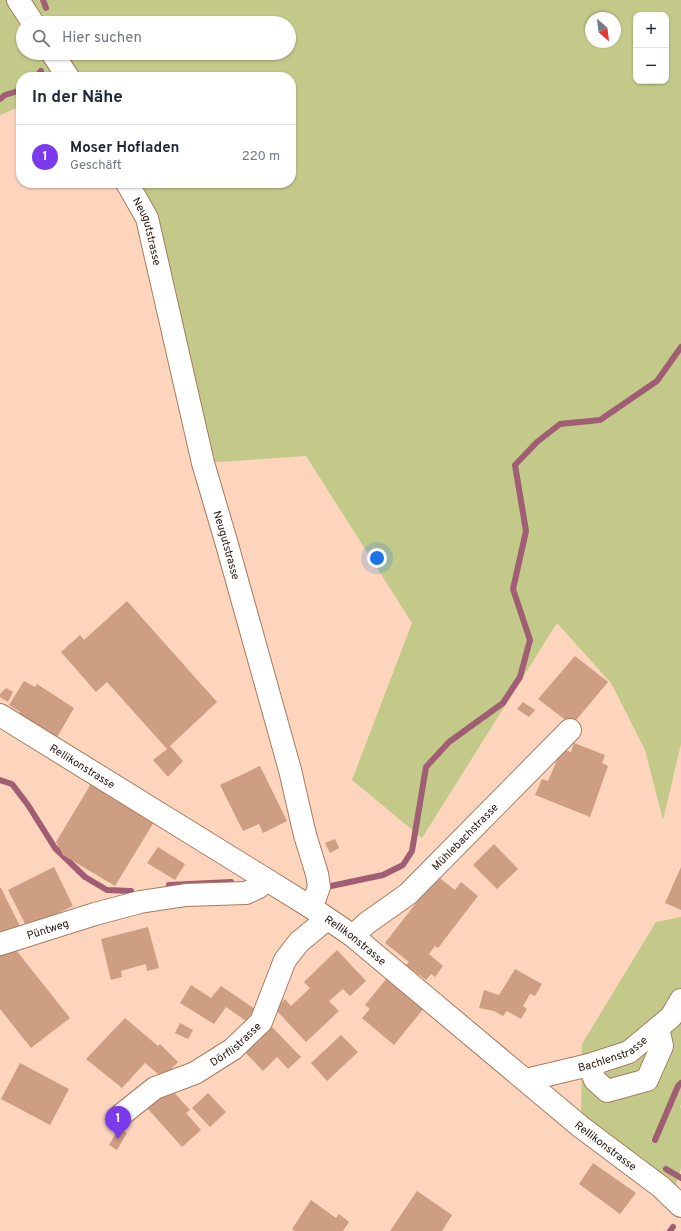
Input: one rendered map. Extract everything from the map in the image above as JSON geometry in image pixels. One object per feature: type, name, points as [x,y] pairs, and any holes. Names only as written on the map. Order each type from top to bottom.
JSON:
[{"type":"street","points":[[18,0],[28,16]]},
{"type":"street","points":[[57,60],[65,72]]},
{"type":"street","name":"Neugutstrasse","points":[[130,188],[147,218],[202,463],[226,541],[290,770],[305,835],[317,874],[319,887],[315,898],[309,906]]},
{"type":"street","name":"Rellikonstrasse","points":[[0,715],[309,906],[353,936],[581,1127],[661,1187],[681,1206]]},
{"type":"street","name":"Mühlebachstrasse","points":[[353,936],[367,923],[408,894],[570,730]]},
{"type":"street","name":"Püntweg","points":[[0,944],[95,914],[140,902],[186,895],[246,893],[259,887],[266,880]]},
{"type":"street","name":"Dörflistrasse","points":[[121,1114],[155,1088],[195,1073],[233,1049],[256,1028],[261,1022],[285,960],[299,942],[327,918]]},
{"type":"street","name":"Bachlenstrasse","points":[[526,1080],[589,1065],[629,1052],[671,1017],[681,1000]]},
{"type":"street","points":[[589,1065],[594,1080],[607,1091],[647,1080],[662,1046],[658,1028]]},
{"type":"green space","points":[[0,0],[681,0],[681,744],[663,820],[645,750],[611,683],[557,623],[422,838],[352,780],[412,623],[306,456],[203,463],[128,188],[296,188],[296,72],[16,72],[16,108],[0,115]]},
{"type":"green space","points":[[681,917],[681,1168],[676,1185],[661,1187],[581,1127],[582,1044],[656,922]]},
{"type":"building","points":[[127,601],[217,702],[170,746],[183,761],[168,777],[153,760],[167,749],[107,682],[96,692],[61,652],[80,635],[84,640]]},
{"type":"building","points":[[575,656],[608,682],[572,725],[538,699]]},
{"type":"building","points":[[24,681],[35,687],[37,684],[74,708],[56,739],[18,715],[20,712],[9,705]]},
{"type":"building","points":[[6,688],[13,692],[8,702],[0,697],[0,694]]},
{"type":"building","points":[[523,702],[535,710],[529,717],[517,709]]},
{"type":"building","points":[[574,743],[605,755],[602,763],[608,766],[590,817],[535,795],[542,779],[548,781],[562,749],[571,752]]},
{"type":"building","points":[[260,766],[287,821],[263,833],[259,824],[243,831],[220,785]]},
{"type":"building","points":[[91,784],[154,822],[115,886],[63,855],[56,842]]},
{"type":"building","points":[[335,839],[339,848],[330,853],[325,843]]},
{"type":"building","points":[[494,844],[518,869],[497,889],[473,865]]},
{"type":"building","points":[[158,847],[185,864],[175,880],[147,863]]},
{"type":"building","points":[[54,867],[73,906],[27,928],[8,890]]},
{"type":"building","points":[[681,867],[681,910],[665,903]]},
{"type":"building","points":[[437,876],[455,890],[461,882],[478,896],[438,948],[435,946],[429,954],[443,966],[435,977],[431,974],[426,980],[406,965],[409,962],[385,943]]},
{"type":"building","points":[[0,888],[20,926],[0,935]]},
{"type":"building","points":[[148,927],[159,968],[147,971],[146,964],[121,971],[122,977],[111,980],[101,939]]},
{"type":"building","points":[[12,945],[70,1018],[31,1048],[0,1009],[0,954]]},
{"type":"building","points":[[337,950],[366,981],[350,996],[343,989],[329,1001],[339,1011],[306,1042],[275,1009],[285,999],[291,1006],[310,988],[304,982]]},
{"type":"building","points":[[515,969],[542,984],[535,996],[530,994],[523,1006],[527,1009],[521,1019],[507,1011],[503,1016],[494,1011],[479,1008],[484,990],[499,995]]},
{"type":"building","points":[[387,978],[424,1008],[394,1045],[362,1018],[370,1009],[365,1005]]},
{"type":"building","points":[[191,985],[211,998],[221,986],[255,1009],[246,1021],[226,1007],[214,1024],[180,1003]]},
{"type":"building","points":[[125,1018],[158,1046],[160,1044],[178,1062],[163,1078],[145,1063],[122,1088],[86,1059]]},
{"type":"building","points":[[180,1023],[193,1030],[188,1039],[175,1033]]},
{"type":"building","points":[[271,1026],[301,1057],[288,1069],[277,1057],[263,1071],[244,1051]]},
{"type":"building","points":[[341,1035],[358,1052],[327,1081],[311,1063]]},
{"type":"building","points":[[20,1063],[69,1089],[50,1125],[1,1099]]},
{"type":"building","points":[[171,1089],[190,1110],[186,1113],[201,1130],[182,1147],[148,1109]]},
{"type":"building","points":[[208,1093],[226,1112],[210,1127],[192,1108]]},
{"type":"building","points":[[119,1128],[127,1133],[117,1150],[109,1145]]},
{"type":"building","points":[[593,1163],[636,1193],[620,1214],[579,1184]]},
{"type":"building","points":[[417,1191],[452,1215],[442,1231],[390,1231]]},
{"type":"building","points":[[311,1200],[336,1218],[339,1214],[349,1222],[343,1231],[295,1231],[292,1229]]},
{"type":"waterway","points":[[43,0],[46,8]]},
{"type":"waterway","points":[[0,99],[5,95],[16,92]]},
{"type":"waterway","points":[[331,886],[383,875],[403,865],[412,851],[426,767],[449,742],[503,703],[520,677],[530,640],[513,589],[526,531],[515,465],[537,442],[560,424],[600,420],[657,381],[681,347]]},
{"type":"waterway","points":[[0,780],[12,784],[28,805],[55,848],[85,877],[107,890],[131,891]]},
{"type":"waterway","points":[[169,885],[231,882]]},
{"type":"waterway","points":[[655,1140],[678,1086],[681,1083]]},
{"type":"waterway","points":[[666,1169],[681,1178]]},
{"type":"waterway","points":[[670,1231],[673,1227]]},
{"type":"place","name":"Moser Hofladen","points":[[118,1139]]}]
